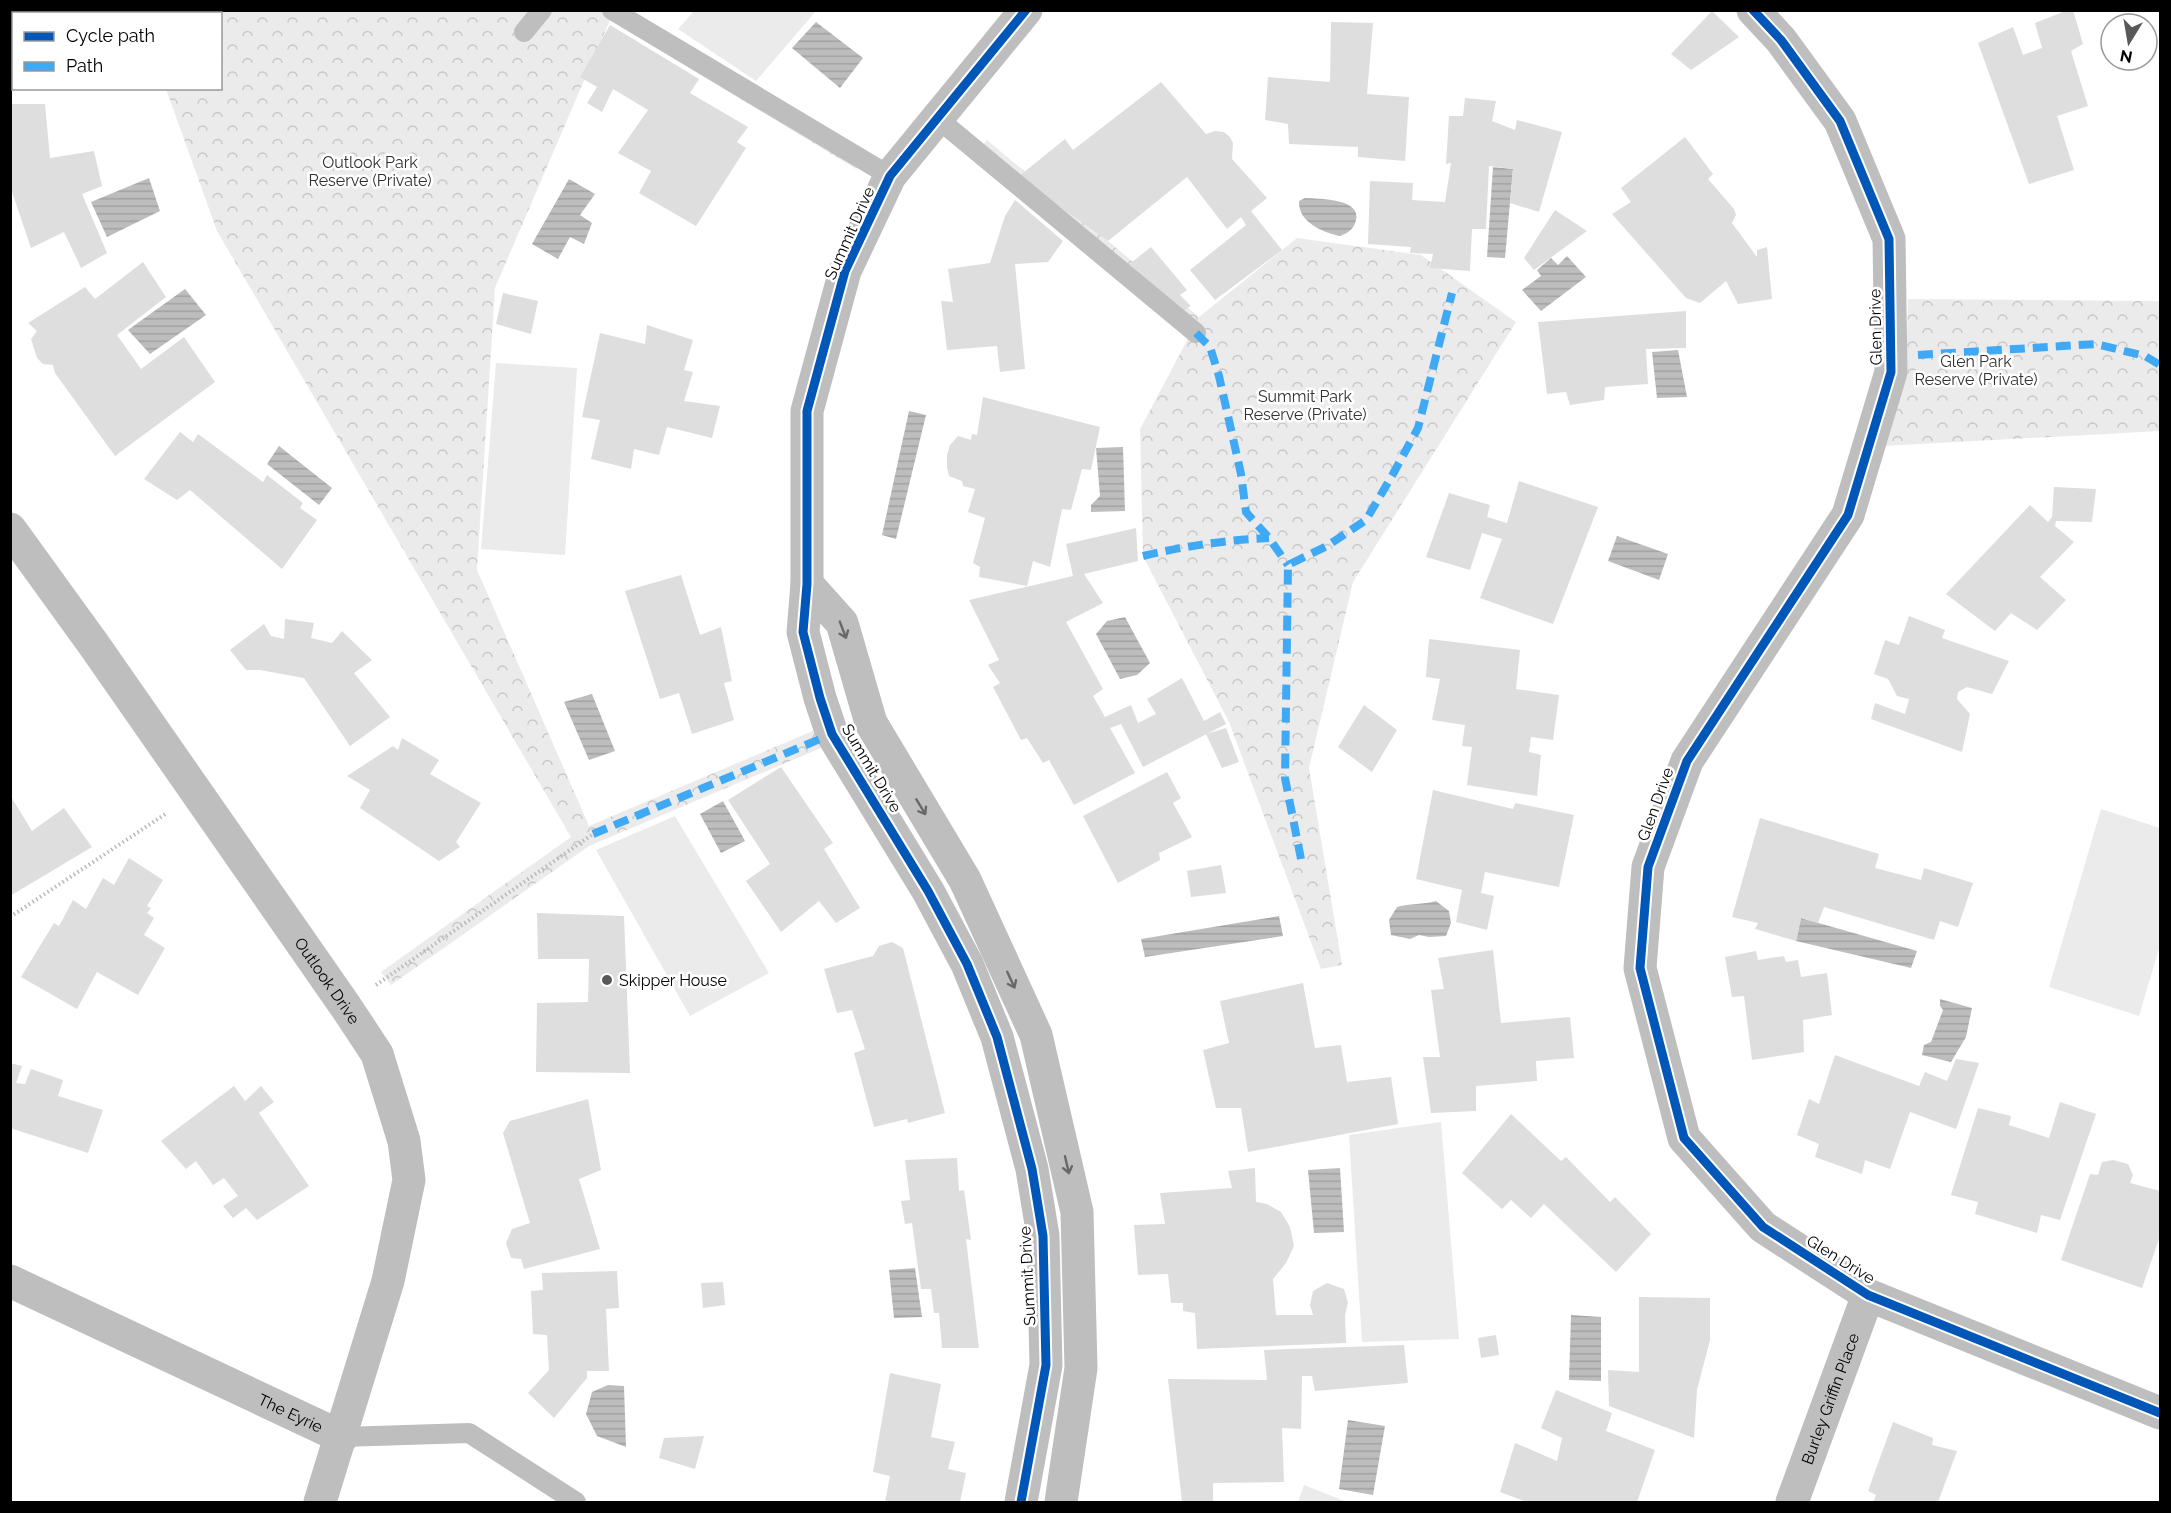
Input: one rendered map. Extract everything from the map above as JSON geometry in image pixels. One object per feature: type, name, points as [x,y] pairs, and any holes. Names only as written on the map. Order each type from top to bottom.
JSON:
[{"type":"street","name":"Summit Drive","points":[[1021,1503],[1046,1365],[1043,1236],[1032,1169],[997,1037],[967,963],[928,891],[832,734],[803,632],[807,584],[807,411],[845,271],[890,176],[1026,10]]},
{"type":"street","name":"Glen Drive","points":[[1753,10],[1784,25],[1840,121],[1889,239],[1891,372],[1848,515],[1687,761],[1648,867],[1640,968],[1684,1138],[1763,1227],[1868,1295],[2160,1413]]},
{"type":"street","name":"Outlook Drive","points":[[10,529],[94,645],[195,793],[346,1006],[376,1054],[404,1141],[409,1180],[388,1281],[321,1503]]},
{"type":"street","name":"Summit Drive","points":[[807,584],[842,623],[871,723],[965,880],[1036,1035],[1077,1212],[1081,1368],[1061,1503]]},
{"type":"street","name":"The Eyrie","points":[[10,1281],[342,1437]]},
{"type":"street","name":"Burley Griffin Place","points":[[1792,1503],[1868,1295]]},
{"type":"lane","points":[[524,32],[542,10]]},
{"type":"lane","points":[[612,10],[890,176]]},
{"type":"lane","points":[[937,118],[1196,333]]},
{"type":"lane","name":"The Eyrie","points":[[342,1437],[469,1433],[576,1503]]},
{"type":"path","points":[[10,918],[195,793]]},
{"type":"path","points":[[346,1006],[593,834]]},
{"type":"green space","name":"Outlook Park Reserve (Private)","points":[[632,11],[864,154],[856,169],[610,20],[495,288],[477,570],[589,826],[815,730],[821,748],[589,846],[391,985],[381,972],[571,837],[217,231],[166,90],[222,90],[222,12],[186,12]]},
{"type":"green space","points":[[694,11],[816,11],[756,81],[678,29]]},
{"type":"green space","name":"Summit Park Reserve (Private)","points":[[987,140],[1199,317],[1297,238],[1421,255],[1516,322],[1353,582],[1309,768],[1342,965],[1321,969],[1229,722],[1143,556],[1140,429],[1190,335],[973,156]]},
{"type":"green space","name":"Glen Park Reserve (Private)","points":[[1908,299],[2160,301],[2160,431],[1883,446],[1906,370]]},
{"type":"green space","points":[[496,363],[577,368],[565,555],[481,549]]},
{"type":"green space","points":[[2101,809],[2160,828],[2160,945],[2139,1016],[2049,987]]},
{"type":"green space","points":[[675,816],[769,973],[690,1016],[596,850]]},
{"type":"green space","points":[[1441,1122],[1459,1339],[1362,1342],[1349,1135]]},
{"type":"green space","points":[[1304,1485],[1347,1502],[1298,1502]]},
{"type":"shaded area","points":[[816,22],[863,58],[840,88],[792,48]]},
{"type":"shaded area","points":[[1493,167],[1513,169],[1505,258],[1487,257]]},
{"type":"shaded area","points":[[149,178],[160,211],[107,237],[91,202]]},
{"type":"shaded area","points":[[569,179],[595,194],[580,215],[592,223],[584,244],[570,237],[558,259],[532,244]]},
{"type":"shaded area","points":[[1305,198],[1338,201],[1352,207],[1356,213],[1354,226],[1340,236],[1312,225],[1302,215],[1300,208],[1299,201]]},
{"type":"shaded area","points":[[1567,256],[1586,277],[1541,311],[1522,290],[1541,276],[1537,270],[1551,258],[1558,265]]},
{"type":"shaded area","points":[[185,289],[206,315],[150,354],[128,330]]},
{"type":"shaded area","points":[[1678,350],[1687,397],[1657,398],[1652,352]]},
{"type":"shaded area","points":[[909,411],[926,415],[896,539],[882,535]]},
{"type":"shaded area","points":[[279,446],[332,488],[319,505],[267,464]]},
{"type":"shaded area","points":[[1123,447],[1125,511],[1091,512],[1091,505],[1100,496],[1096,448]]},
{"type":"shaded area","points":[[1617,536],[1668,554],[1659,580],[1608,561]]},
{"type":"shaded area","points":[[1125,617],[1150,663],[1137,675],[1120,679],[1096,634],[1107,621]]},
{"type":"shaded area","points":[[592,694],[615,751],[589,760],[564,702]]},
{"type":"shaded area","points":[[723,801],[745,841],[721,853],[700,814]]},
{"type":"shaded area","points":[[1436,901],[1449,911],[1451,923],[1446,936],[1419,935],[1410,939],[1391,935],[1389,920],[1397,907]]},
{"type":"shaded area","points":[[1279,916],[1283,936],[1145,957],[1141,939]]},
{"type":"shaded area","points":[[1801,918],[1917,951],[1911,968],[1796,941]]},
{"type":"shaded area","points":[[1940,999],[1972,1008],[1966,1037],[1951,1062],[1922,1055],[1924,1045],[1931,1042],[1943,1010],[1940,1006]]},
{"type":"shaded area","points":[[1340,1168],[1344,1232],[1314,1233],[1308,1170]]},
{"type":"shaded area","points":[[915,1268],[922,1317],[894,1318],[889,1270]]},
{"type":"shaded area","points":[[1571,1315],[1601,1317],[1601,1381],[1569,1380]]},
{"type":"shaded area","points":[[608,1385],[624,1386],[626,1447],[597,1436],[586,1414],[592,1392]]},
{"type":"shaded area","points":[[1348,1420],[1385,1426],[1373,1495],[1339,1489]]},
{"type":"building","points":[[68,10],[149,10],[148,12],[68,12]]},
{"type":"building","points":[[2073,10],[2083,44],[2071,51],[2088,106],[2057,116],[2074,170],[2029,184],[1978,43],[2013,27],[2023,55],[2042,48],[2035,23]]},
{"type":"building","points":[[1712,11],[1739,37],[1691,70],[1671,54]]},
{"type":"building","points":[[1331,22],[1373,23],[1367,94],[1409,97],[1405,161],[1358,157],[1358,147],[1289,144],[1288,124],[1265,120],[1268,77],[1330,82]]},
{"type":"building","points":[[610,25],[699,79],[690,93],[748,127],[737,142],[746,148],[696,226],[639,193],[651,171],[618,153],[648,110],[613,89],[602,112],[587,103],[597,87],[580,77]]},
{"type":"building","points":[[1161,82],[1206,134],[1215,131],[1224,132],[1230,137],[1233,143],[1232,159],[1267,198],[1251,211],[1282,250],[1215,300],[1190,270],[1246,225],[1241,217],[1227,229],[1187,177],[1108,241],[1018,177],[1065,139],[1073,150]]},
{"type":"building","points":[[1465,98],[1496,101],[1492,121],[1515,130],[1517,120],[1562,132],[1539,212],[1510,203],[1513,169],[1489,166],[1486,229],[1472,229],[1470,271],[1430,268],[1433,254],[1410,253],[1411,247],[1368,244],[1370,181],[1413,183],[1412,200],[1445,202],[1451,163],[1446,164],[1449,116],[1463,116]]},
{"type":"building","points":[[10,104],[45,104],[50,158],[94,151],[102,186],[82,194],[107,253],[81,268],[64,232],[31,248],[10,186]]},
{"type":"building","points":[[1685,137],[1713,174],[1708,179],[1734,209],[1736,215],[1732,223],[1757,257],[1757,250],[1767,247],[1772,299],[1738,304],[1726,281],[1700,303],[1686,298],[1612,214],[1631,202],[1621,188]]},
{"type":"building","points":[[1015,200],[1063,241],[1048,262],[1015,264],[1025,369],[1000,372],[997,346],[947,350],[941,301],[953,302],[948,269],[990,263],[1005,216]]},
{"type":"building","points":[[1555,210],[1587,231],[1534,270],[1524,258]]},
{"type":"building","points":[[1151,247],[1187,290],[1180,295],[1191,306],[1183,311],[1127,266]]},
{"type":"building","points":[[143,262],[166,297],[117,335],[141,369],[184,337],[215,382],[115,456],[55,373],[53,365],[43,364],[37,358],[31,339],[37,331],[28,323],[85,287],[95,299]]},
{"type":"building","points":[[503,293],[538,301],[531,334],[496,324]]},
{"type":"building","points":[[1686,311],[1686,348],[1646,349],[1648,384],[1605,387],[1604,400],[1570,405],[1566,392],[1547,394],[1538,322]]},
{"type":"building","points":[[647,325],[693,340],[684,370],[693,372],[684,401],[720,406],[712,438],[667,427],[659,455],[634,449],[631,469],[591,459],[600,420],[582,417],[600,333],[645,344]]},
{"type":"building","points":[[983,397],[1100,427],[1091,470],[1082,469],[1071,510],[1062,509],[1050,567],[1033,561],[1027,586],[979,577],[980,567],[973,563],[985,518],[968,512],[975,489],[963,486],[962,481],[949,476],[947,468],[950,445],[958,436],[971,440],[972,434],[977,435]]},
{"type":"building","points":[[180,432],[193,442],[198,434],[263,482],[267,475],[303,503],[300,508],[317,520],[282,569],[190,490],[177,500],[144,479]]},
{"type":"building","points":[[1519,481],[1598,507],[1553,624],[1480,598],[1502,539],[1482,533],[1470,570],[1426,557],[1449,493],[1490,505],[1487,517],[1507,523]]},
{"type":"building","points":[[2054,487],[2096,489],[2092,522],[2056,521],[2055,526],[2074,542],[2040,577],[2066,600],[2037,630],[2011,613],[1995,631],[1946,594],[2030,505],[2048,522],[2052,517]]},
{"type":"building","points":[[1136,528],[1138,561],[1084,574],[1103,603],[1066,622],[1103,689],[1093,696],[1105,717],[1131,705],[1138,723],[1156,714],[1147,699],[1182,678],[1204,721],[1220,712],[1226,724],[1143,767],[1121,724],[1110,728],[1135,773],[1074,805],[1049,760],[1043,763],[1027,738],[1021,740],[993,687],[1000,683],[988,665],[999,660],[969,600],[1073,576],[1066,544]]},
{"type":"building","points":[[681,575],[700,635],[721,627],[732,681],[724,683],[734,720],[692,734],[679,693],[660,699],[625,591]]},
{"type":"building","points":[[1909,616],[1945,630],[1942,638],[2009,661],[1992,694],[1967,687],[1958,692],[1957,699],[1970,714],[1962,752],[1871,719],[1875,703],[1905,714],[1909,699],[1897,696],[1888,679],[1874,674],[1885,640],[1899,645]]},
{"type":"building","points":[[285,619],[314,623],[311,638],[332,643],[342,631],[372,660],[354,673],[390,717],[350,746],[304,678],[260,670],[246,670],[230,650],[264,624],[271,636],[284,639]]},
{"type":"building","points":[[1429,639],[1520,650],[1516,689],[1559,695],[1553,740],[1531,737],[1529,752],[1541,755],[1537,796],[1467,785],[1472,747],[1462,746],[1465,725],[1432,720],[1440,679],[1426,677]]},
{"type":"building","points":[[1364,705],[1397,730],[1372,772],[1338,747]]},
{"type":"building","points":[[1226,728],[1239,762],[1222,768],[1206,734]]},
{"type":"building","points":[[402,738],[439,760],[430,774],[481,803],[456,842],[460,847],[439,861],[360,808],[370,790],[347,776],[393,746],[398,750]]},
{"type":"building","points":[[781,767],[833,843],[824,849],[860,908],[836,923],[819,901],[781,932],[746,881],[770,864],[728,800]]},
{"type":"building","points":[[1167,772],[1181,798],[1173,803],[1192,837],[1159,853],[1160,860],[1118,883],[1083,816]]},
{"type":"building","points":[[1433,790],[1513,809],[1515,803],[1574,815],[1559,887],[1485,872],[1481,893],[1494,896],[1487,930],[1456,922],[1462,890],[1416,879]]},
{"type":"building","points":[[10,795],[32,831],[64,808],[92,847],[10,896]]},
{"type":"building","points":[[1760,818],[1879,854],[1875,868],[1921,880],[1924,868],[1973,883],[1958,927],[1940,921],[1934,940],[1824,907],[1818,923],[1801,918],[1796,941],[1755,929],[1758,923],[1732,917]]},
{"type":"building","points":[[129,858],[163,880],[147,906],[151,908],[147,913],[154,918],[144,935],[165,948],[138,995],[97,972],[77,1009],[21,977],[54,923],[59,926],[73,900],[86,909],[103,878],[114,885]]},
{"type":"building","points":[[1221,865],[1226,893],[1191,897],[1187,871]]},
{"type":"building","name":"Skipper House","points":[[537,913],[624,916],[630,1073],[536,1072],[537,1003],[588,1002],[589,959],[538,959]]},
{"type":"building","points":[[892,942],[903,948],[945,1113],[908,1123],[907,1119],[874,1127],[854,1053],[865,1049],[852,1010],[837,1013],[824,969],[873,956],[879,946]]},
{"type":"building","points":[[1493,950],[1501,1023],[1570,1017],[1574,1058],[1536,1061],[1537,1081],[1476,1086],[1476,1111],[1431,1113],[1423,1057],[1440,1057],[1431,990],[1444,989],[1438,958]]},
{"type":"building","points":[[1756,951],[1758,960],[1784,956],[1786,962],[1798,960],[1801,977],[1827,973],[1832,1015],[1803,1020],[1804,1052],[1752,1060],[1744,996],[1732,997],[1725,957]]},
{"type":"building","points":[[1303,983],[1315,1048],[1341,1045],[1347,1082],[1391,1077],[1398,1124],[1248,1152],[1241,1108],[1216,1108],[1203,1050],[1229,1043],[1220,1001]]},
{"type":"building","points":[[1835,1055],[1919,1086],[1925,1072],[1947,1081],[1956,1059],[1979,1063],[1956,1129],[1910,1112],[1890,1169],[1865,1160],[1862,1174],[1815,1157],[1819,1144],[1797,1135],[1809,1099],[1819,1104]]},
{"type":"building","points":[[10,1063],[22,1066],[16,1083],[25,1084],[31,1069],[63,1080],[58,1096],[103,1110],[88,1153],[10,1128]]},
{"type":"building","points":[[234,1086],[245,1101],[261,1086],[274,1102],[259,1113],[309,1186],[257,1220],[246,1208],[233,1218],[223,1206],[238,1196],[224,1178],[213,1185],[196,1161],[186,1169],[161,1141]]},
{"type":"building","points":[[588,1099],[601,1170],[579,1179],[600,1249],[524,1269],[521,1259],[511,1258],[506,1243],[512,1229],[530,1223],[503,1133],[510,1121]]},
{"type":"building","points":[[2060,1102],[2096,1114],[2060,1220],[2041,1215],[2037,1233],[1975,1214],[1978,1202],[1951,1195],[1978,1108],[2011,1116],[2009,1125],[2049,1138]]},
{"type":"building","points":[[1511,1114],[1561,1161],[1566,1157],[1610,1202],[1615,1197],[1651,1234],[1616,1272],[1544,1204],[1531,1218],[1511,1200],[1502,1209],[1462,1173]]},
{"type":"building","points":[[957,1158],[959,1191],[964,1190],[971,1240],[966,1239],[979,1348],[942,1348],[939,1313],[934,1313],[931,1289],[921,1289],[912,1223],[905,1224],[901,1201],[910,1200],[905,1160]]},
{"type":"building","points":[[2113,1160],[2128,1164],[2133,1175],[2130,1183],[2160,1191],[2160,1236],[2142,1288],[2061,1260],[2090,1174],[2098,1175],[2102,1162]]},
{"type":"building","points":[[1255,1168],[1256,1202],[1267,1204],[1281,1212],[1290,1227],[1294,1246],[1286,1263],[1273,1279],[1276,1315],[1313,1315],[1310,1305],[1313,1291],[1327,1283],[1344,1289],[1348,1303],[1345,1315],[1346,1343],[1197,1349],[1195,1313],[1183,1311],[1183,1303],[1171,1303],[1168,1274],[1138,1275],[1134,1225],[1165,1224],[1160,1193],[1232,1188],[1228,1171]]},
{"type":"building","points":[[617,1271],[619,1308],[606,1309],[609,1371],[587,1371],[587,1378],[554,1418],[528,1393],[549,1370],[547,1335],[533,1334],[531,1291],[543,1290],[542,1273]]},
{"type":"building","points":[[723,1282],[725,1305],[703,1308],[701,1283]]},
{"type":"building","points":[[1639,1297],[1710,1298],[1710,1340],[1697,1390],[1694,1438],[1609,1406],[1608,1370],[1639,1372]]},
{"type":"building","points":[[1496,1335],[1499,1355],[1481,1358],[1478,1338]]},
{"type":"building","points":[[1404,1345],[1408,1383],[1315,1391],[1312,1376],[1302,1376],[1301,1429],[1282,1428],[1284,1482],[1213,1483],[1213,1502],[1182,1502],[1168,1379],[1267,1380],[1264,1350]]},
{"type":"building","points":[[890,1373],[941,1384],[931,1437],[955,1442],[948,1469],[966,1473],[960,1502],[885,1502],[890,1476],[873,1472]]},
{"type":"building","points":[[1556,1390],[1612,1413],[1606,1431],[1655,1450],[1637,1502],[1527,1502],[1500,1492],[1515,1443],[1557,1461],[1562,1438],[1541,1428]]},
{"type":"building","points":[[1893,1422],[1933,1438],[1932,1445],[1957,1451],[1938,1502],[1873,1502],[1876,1495],[1868,1491]]},
{"type":"building","points":[[704,1436],[695,1469],[659,1458],[664,1438]]},
{"type":"marked path","points":[[1301,859],[1285,778],[1288,565],[1327,546],[1366,520],[1418,428],[1452,293]]},
{"type":"marked path","points":[[1196,333],[1210,347],[1219,376],[1241,474],[1246,512],[1269,538],[1288,565]]},
{"type":"marked path","points":[[1918,355],[2096,344],[2145,356],[2160,365]]},
{"type":"marked path","points":[[1143,556],[1206,544],[1269,538]]},
{"type":"marked path","points":[[593,834],[832,734]]},
{"type":"cycle path","points":[[1021,1502],[1046,1365],[1043,1236],[1032,1169],[997,1037],[967,964],[928,891],[832,734],[803,632],[807,584],[807,411],[845,271],[890,176],[1026,10]]},
{"type":"cycle path","points":[[1753,10],[1781,40],[1840,121],[1889,239],[1891,372],[1848,515],[1687,761],[1648,867],[1640,968],[1684,1138],[1763,1227],[1868,1295],[2160,1413]]},
{"type":"place","name":"Skipper House","points":[[607,980]]}]
